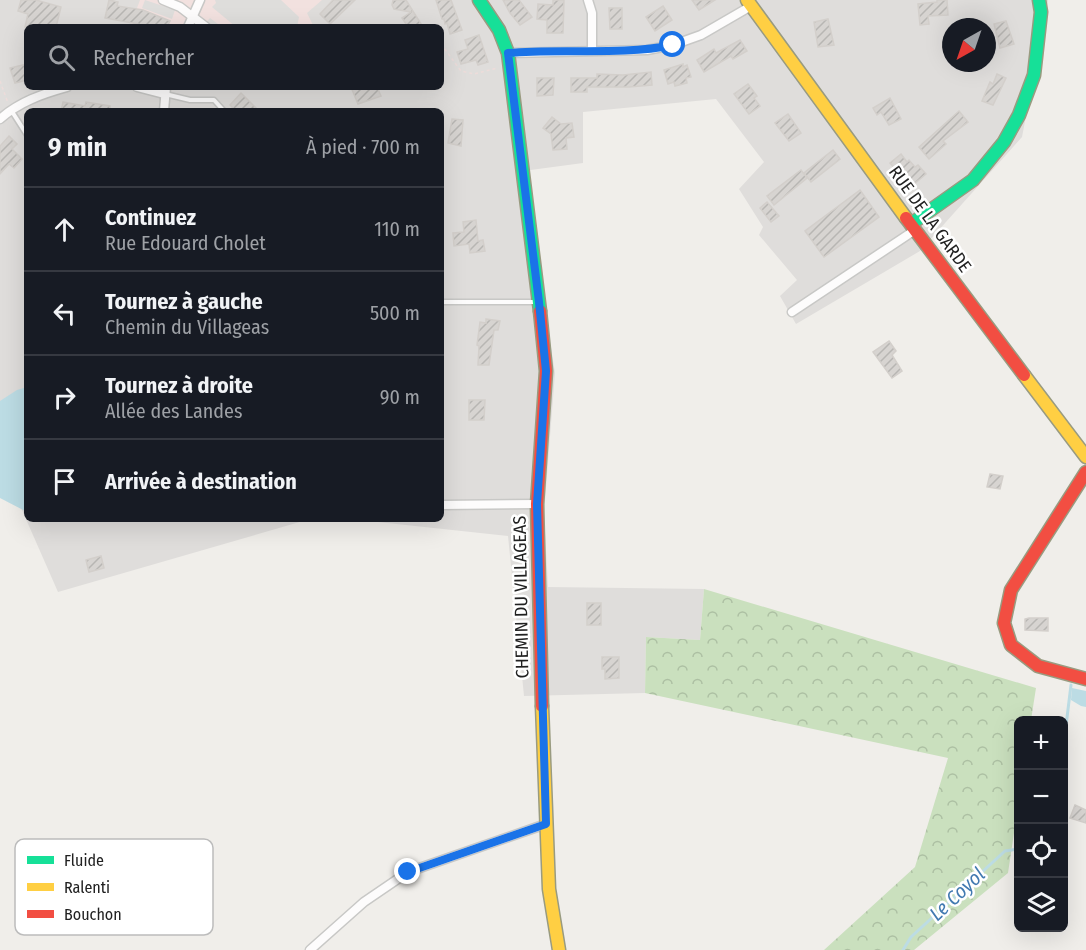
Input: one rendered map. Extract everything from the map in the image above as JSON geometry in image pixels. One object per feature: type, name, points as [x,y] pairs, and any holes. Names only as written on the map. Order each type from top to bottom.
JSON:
[{"type":"street","points":[[162,0],[174,2],[202,24]]},
{"type":"street","points":[[190,24],[200,0]]},
{"type":"street","name":"CHEMIN DU VILLAGEAS","points":[[479,0],[499,30],[509,59],[546,371],[537,504],[549,889],[559,950]]},
{"type":"street","points":[[588,0],[592,13],[592,50]]},
{"type":"street","points":[[792,312],[913,227],[973,180],[1004,142],[1019,115],[1034,75],[1041,12],[1039,0]]},
{"type":"street","points":[[509,59],[592,50],[647,50],[673,45],[701,35],[749,3]]},
{"type":"street","name":"RUE DE LA GARDE","points":[[749,3],[1086,458]]},
{"type":"street","points":[[0,119],[11,110],[39,95],[56,90]]},
{"type":"street","points":[[164,108],[165,90]]},
{"type":"street","points":[[1086,472],[1011,590],[1004,622],[1011,645],[1038,666],[1086,679]]},
{"type":"street","points":[[444,505],[537,504]]},
{"type":"street","points":[[310,950],[364,902],[408,872],[546,824]]},
{"type":"lane","points":[[165,90],[190,100],[214,100],[221,108]]},
{"type":"lane","points":[[11,110],[24,130]]},
{"type":"lane","points":[[444,302],[539,302]]},
{"type":"path","points":[[444,48],[460,71],[474,74],[509,59]]},
{"type":"path","points":[[0,81],[11,110]]},
{"type":"shaded area","points":[[0,0],[1048,0],[1022,137],[920,251],[796,324],[780,296],[797,280],[759,235],[763,227],[739,189],[764,162],[716,99],[583,112],[583,163],[523,171],[555,373],[544,513],[548,587],[704,589],[700,640],[646,637],[645,693],[524,696],[508,536],[378,522],[444,522],[444,108],[24,108],[24,515],[0,460]]},
{"type":"shaded area","points":[[140,0],[322,0],[307,13],[312,24],[218,24],[210,18],[205,24],[131,24]]},
{"type":"shaded area","points":[[145,0],[175,10],[172,19],[142,8]]},
{"type":"shaded area","points":[[215,0],[281,0],[299,17],[298,24],[232,24],[212,7],[216,3]]},
{"type":"shaded area","points":[[27,522],[300,522],[58,592]]},
{"type":"green space","points":[[704,589],[1036,688],[1032,716],[1014,716],[1014,833],[1008,873],[914,950],[824,950],[915,867],[948,758],[645,693],[646,637],[700,640]]},
{"type":"water","points":[[24,388],[24,510],[0,498],[0,401]]},
{"type":"water","points":[[1072,688],[1086,691],[1086,707],[1071,700]]},
{"type":"building","points":[[21,0],[36,0],[61,7],[57,24],[26,24],[28,14],[18,11]]},
{"type":"building","points":[[109,0],[118,2],[117,6],[143,10],[170,21],[168,24],[138,24],[105,18]]},
{"type":"building","points":[[333,0],[355,0],[330,24],[320,14]]},
{"type":"building","points":[[393,0],[406,0],[421,24],[406,24],[402,18],[411,12],[394,9]]},
{"type":"building","points":[[436,0],[451,0],[462,30],[450,34]]},
{"type":"building","points":[[503,0],[519,0],[532,17],[520,25]]},
{"type":"building","points":[[553,0],[564,0],[563,33],[547,33],[547,20],[537,19],[538,4],[553,5]]},
{"type":"building","points":[[692,0],[715,0],[699,10]]},
{"type":"building","points":[[937,0],[947,0],[948,15],[928,16],[929,24],[920,25],[918,4],[937,2]]},
{"type":"building","points":[[663,6],[672,20],[655,31],[646,17]]},
{"type":"building","points":[[609,8],[622,8],[622,29],[610,29]]},
{"type":"building","points":[[828,19],[834,45],[818,47],[814,22]]},
{"type":"building","points":[[1006,21],[1014,44],[1000,48],[996,24]]},
{"type":"building","points":[[479,35],[488,62],[478,65],[476,60],[461,64],[457,52],[468,49],[465,40]]},
{"type":"building","points":[[740,40],[747,51],[733,59],[731,56],[704,72],[697,60],[714,49],[716,53]]},
{"type":"building","points":[[683,64],[683,67],[687,65],[691,77],[686,78],[687,83],[675,86],[674,82],[668,84],[664,70]]},
{"type":"building","points":[[24,65],[24,81],[15,83],[10,68]]},
{"type":"building","points":[[651,72],[652,85],[587,87],[587,92],[571,92],[571,78],[597,78],[597,74],[623,75]]},
{"type":"building","points":[[997,74],[1006,78],[993,105],[982,101],[990,82],[993,84]]},
{"type":"building","points":[[537,78],[554,78],[553,95],[537,96]]},
{"type":"building","points":[[748,84],[757,96],[754,98],[760,106],[749,114],[734,94]]},
{"type":"building","points":[[352,90],[378,90],[381,96],[358,104]]},
{"type":"building","points":[[241,93],[256,108],[233,108],[230,105]]},
{"type":"building","points":[[890,98],[901,119],[889,125],[881,112],[877,115],[873,108]]},
{"type":"building","points":[[63,102],[85,106],[86,102],[110,106],[110,108],[62,108]]},
{"type":"building","points":[[959,111],[968,122],[943,141],[946,144],[929,159],[919,147]]},
{"type":"building","points":[[788,114],[801,133],[789,141],[775,123]]},
{"type":"building","points":[[552,117],[561,124],[572,123],[574,137],[566,138],[567,149],[553,150],[551,134],[543,128]]},
{"type":"building","points":[[452,119],[463,120],[461,146],[448,143]]},
{"type":"building","points":[[9,136],[17,144],[12,149],[22,159],[14,168],[9,164],[0,174],[0,146]]},
{"type":"building","points":[[833,150],[840,159],[811,182],[804,173]]},
{"type":"building","points":[[901,154],[907,162],[909,160],[915,167],[918,165],[926,174],[913,185],[899,169],[897,171],[890,163]]},
{"type":"building","points":[[801,170],[807,178],[774,205],[767,196]]},
{"type":"building","points":[[860,190],[879,217],[824,257],[805,231]]},
{"type":"building","points":[[767,202],[779,216],[771,222],[760,208]]},
{"type":"building","points":[[476,220],[478,241],[483,240],[485,251],[470,253],[469,244],[454,246],[453,233],[464,232],[463,222]]},
{"type":"building","points":[[486,319],[500,321],[498,330],[494,330],[489,365],[478,365],[479,346],[477,345],[480,322],[486,323]]},
{"type":"building","points":[[889,341],[896,351],[892,355],[902,371],[892,378],[873,352]]},
{"type":"building","points":[[469,400],[485,400],[484,420],[469,420]]},
{"type":"building","points":[[990,474],[1003,476],[1000,489],[987,487]]},
{"type":"building","points":[[101,556],[104,568],[89,572],[86,560]]},
{"type":"building","points":[[587,603],[601,603],[601,625],[587,625]]},
{"type":"building","points":[[1048,618],[1048,631],[1025,630],[1025,619]]},
{"type":"building","points":[[602,657],[619,657],[619,678],[605,679]]},
{"type":"building","points":[[1075,805],[1086,810],[1086,823],[1070,818]]},
{"type":"waterway","name":"Le Coyol","points":[[1067,716],[1071,685]]},
{"type":"waterway","name":"Le Coyol","points":[[903,950],[911,937],[1005,851],[1014,850]]},
{"type":"traffic: fast","points":[[479,0],[499,30],[508,53],[540,311]]},
{"type":"traffic: fast","points":[[911,224],[973,180],[1004,142],[1019,115],[1034,75],[1041,12],[1039,0]]},
{"type":"traffic: slow","points":[[747,0],[906,218]]},
{"type":"traffic: slow","points":[[1024,375],[1086,457]]},
{"type":"traffic: slow","points":[[542,706],[549,889],[559,950]]},
{"type":"traffic: jam","points":[[906,218],[1024,375]]},
{"type":"traffic: jam","points":[[540,311],[546,371],[537,504],[542,706]]},
{"type":"traffic: jam","points":[[1086,472],[1011,590],[1004,623],[1011,645],[1038,666],[1086,679]]},
{"type":"route","points":[[408,872],[546,824],[537,504],[546,371],[508,53],[647,50],[673,45]]}]
